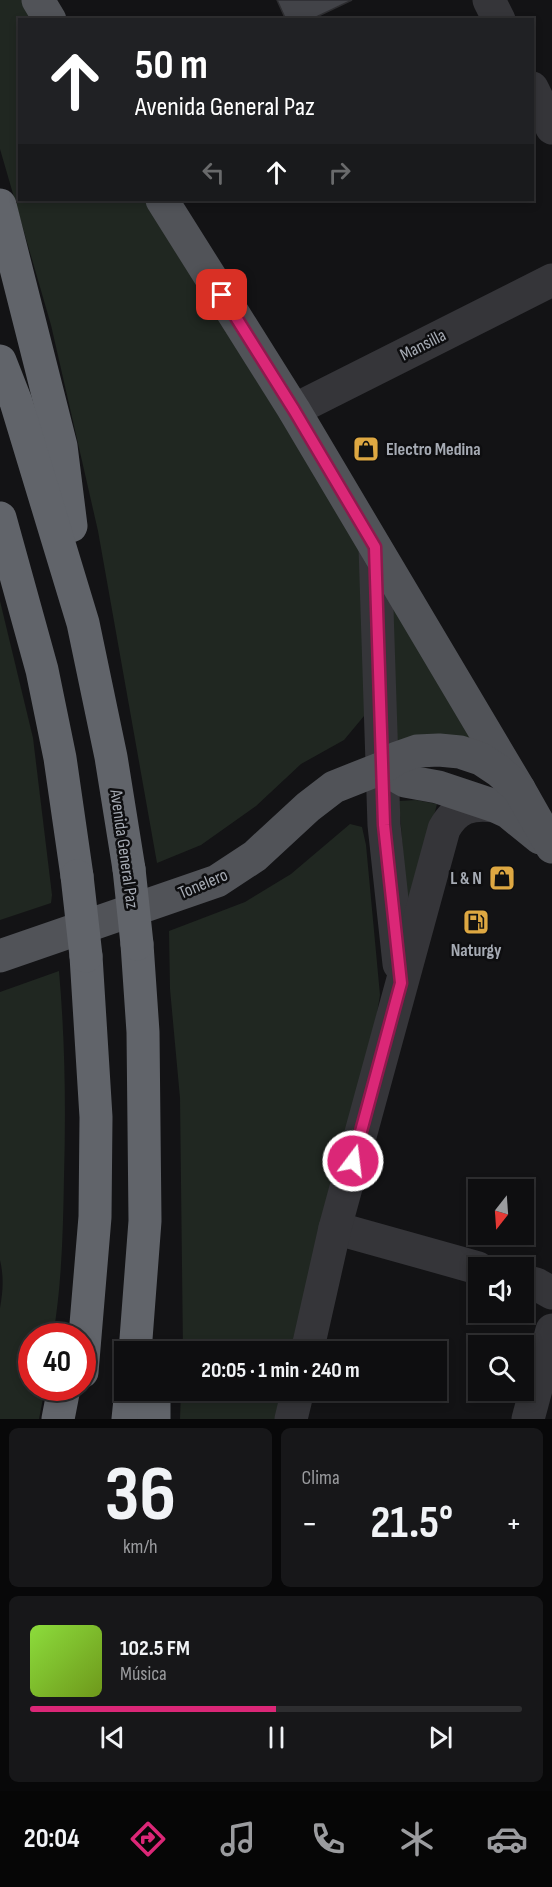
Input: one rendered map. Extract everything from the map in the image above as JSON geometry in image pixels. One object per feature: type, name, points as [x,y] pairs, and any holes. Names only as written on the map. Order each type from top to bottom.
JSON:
[{"type":"highway","points":[[0,205],[61,446],[83,623]]},
{"type":"highway","name":"Avenida General Paz","points":[[0,362],[16,402],[83,623],[111,757],[129,869],[143,1032],[145,1221],[136,1341]]},
{"type":"highway","points":[[0,518],[47,692],[60,758],[86,956],[96,1117],[95,1217],[86,1323]]},
{"type":"highway","points":[[75,1323],[95,1217]]},
{"type":"highway","points":[[145,1221],[154,1341]]},
{"type":"highway","points":[[58,1419],[61,1401]]},
{"type":"highway","points":[[78,1419],[80,1401]]},
{"type":"highway","points":[[128,1419],[130,1401]]},
{"type":"highway","points":[[154,1401],[154,1419]]},
{"type":"main road","points":[[38,0],[49,18]]},
{"type":"main road","points":[[163,201],[294,410],[375,547],[507,797],[508,812],[552,848]]},
{"type":"main road","points":[[382,768],[405,781],[507,797]]},
{"type":"main road","name":"Tonelero","points":[[0,956],[217,881],[255,856],[308,807],[334,787],[382,768]]},
{"type":"street","points":[[489,0],[498,18]]},
{"type":"street","points":[[534,92],[552,128]]},
{"type":"street","name":"Mansilla","points":[[294,410],[552,280]]},
{"type":"street","points":[[375,547],[384,825],[401,983]]},
{"type":"street","points":[[309,1341],[335,1228],[444,829],[450,818],[462,808],[507,797]]},
{"type":"street","points":[[335,1228],[468,1265]]},
{"type":"street","points":[[534,1284],[552,1293]]},
{"type":"street","points":[[528,1419],[552,1330]]},
{"type":"street","points":[[291,1419],[295,1401]]},
{"type":"shaded area","points":[[0,0],[23,0],[34,18],[18,18],[18,201],[147,201],[359,547],[369,710],[344,740],[301,764],[256,806],[201,845],[157,863],[98,531],[51,325],[0,149]]},
{"type":"shaded area","points":[[386,580],[488,753],[394,751]]},
{"type":"shaded area","points":[[0,601],[33,738],[52,895],[51,903],[0,920]]},
{"type":"shaded area","points":[[416,800],[437,804],[408,917],[399,801]]},
{"type":"shaded area","points":[[350,824],[362,827],[366,845],[380,995],[370,1056],[300,1341],[183,1341],[180,1098],[170,989],[169,931],[245,902],[291,874]]},
{"type":"shaded area","points":[[59,971],[64,1048],[65,1125],[62,1237],[56,1316],[55,1323],[18,1323],[18,1401],[42,1401],[39,1419],[0,1419],[0,1308],[3,1284],[0,1260],[0,992]]},
{"type":"shaded area","points":[[181,1401],[286,1401],[281,1419],[180,1419]]},
{"type":"building","points":[[277,0],[352,0],[314,18],[285,18]]},
{"type":"place","name":"Electro Medina","points":[[366,449]]},
{"type":"place","name":"L & N","points":[[502,878]]},
{"type":"place","name":"Naturgy","points":[[476,922]]},
{"type":"route","points":[[222,295],[294,410],[375,547],[384,825],[401,983],[353,1161]]}]
